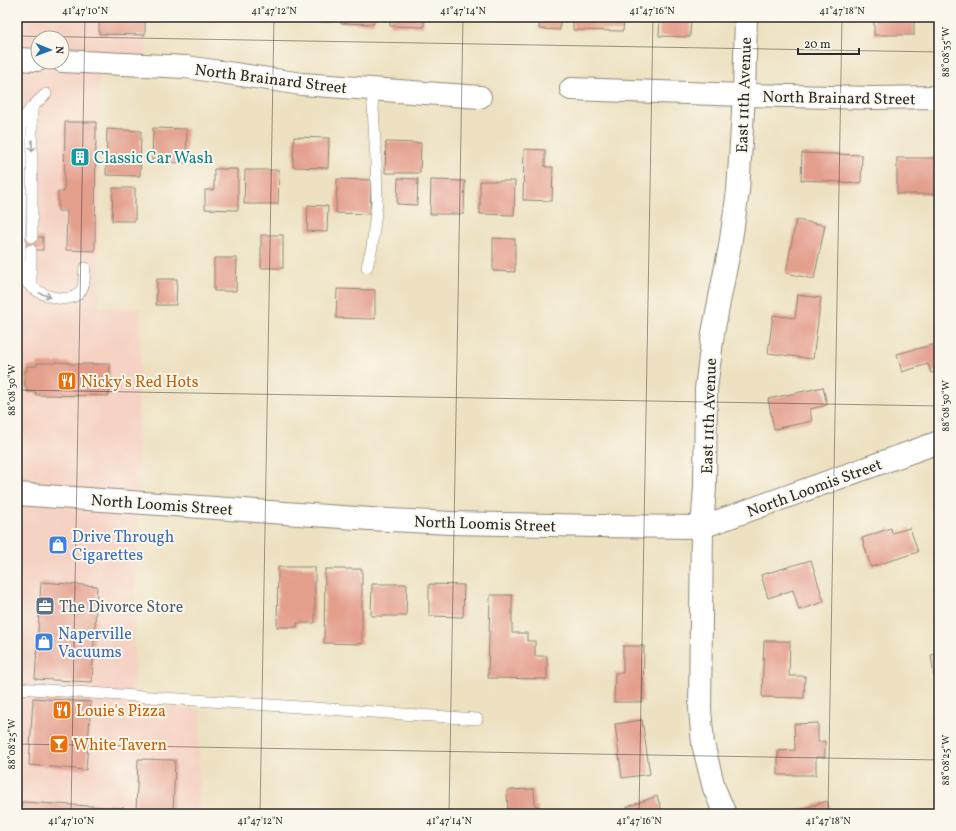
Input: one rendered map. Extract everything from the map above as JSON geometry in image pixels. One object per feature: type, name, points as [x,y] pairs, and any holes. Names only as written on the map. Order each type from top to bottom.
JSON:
[{"type":"street","name":"East 11th Avenue","points":[[725,814],[714,788],[703,744],[700,709],[702,527],[705,488],[706,389],[713,333],[730,246],[738,191],[744,95],[746,17]]},
{"type":"street","points":[[17,59],[30,60]]},
{"type":"street","name":"North Brainard Street","points":[[70,61],[186,67],[302,84],[480,97]]},
{"type":"street","name":"North Brainard Street","points":[[571,89],[873,98],[939,97]]},
{"type":"street","name":"North Loomis Street","points":[[17,494],[370,519],[598,526],[702,527],[939,442]]},
{"type":"lane","points":[[367,267],[372,248],[377,202],[372,90]]},
{"type":"lane","points":[[46,94],[28,111],[21,127],[21,270],[26,281],[39,293],[50,297],[69,298],[82,290],[84,285],[85,268]]},
{"type":"lane","points":[[32,107],[32,237]]},
{"type":"lane","points":[[31,287],[32,250]]},
{"type":"lane","points":[[17,688],[477,719]]},
{"type":"shaded area","points":[[17,17],[147,17],[146,72],[99,68],[99,307],[141,309],[133,703],[200,710],[198,814],[17,814]]},
{"type":"building","points":[[99,17],[145,17],[145,35],[99,34]]},
{"type":"building","points":[[246,17],[280,17],[280,20],[246,19]]},
{"type":"building","points":[[297,17],[331,17],[331,22],[297,21]]},
{"type":"building","points":[[340,17],[374,17],[374,24],[340,23]]},
{"type":"building","points":[[390,17],[424,17],[424,27],[390,26]]},
{"type":"building","points":[[540,17],[560,17],[560,30],[539,29]]},
{"type":"building","points":[[573,17],[624,17],[623,31],[573,30]]},
{"type":"building","points":[[660,17],[691,17],[690,37],[659,36]]},
{"type":"building","points":[[874,17],[914,17],[914,35],[874,35]]},
{"type":"building","name":"Classic Car Wash","points":[[65,122],[96,122],[95,251],[66,250],[67,211],[58,211],[58,192],[64,192]]},
{"type":"building","points":[[153,128],[187,129],[186,163],[152,162]]},
{"type":"building","points":[[107,129],[141,131],[140,176],[106,175]]},
{"type":"building","points":[[294,137],[329,138],[328,168],[293,167]]},
{"type":"building","points":[[386,142],[421,143],[420,173],[385,173]]},
{"type":"building","points":[[524,149],[545,150],[545,167],[553,167],[552,201],[523,200]]},
{"type":"building","points":[[802,153],[862,155],[861,183],[801,180]]},
{"type":"building","points":[[897,158],[939,158],[939,194],[897,194]]},
{"type":"building","points":[[214,169],[238,169],[238,210],[205,209],[205,190],[214,190]]},
{"type":"building","points":[[245,170],[279,170],[278,204],[244,204]]},
{"type":"building","points":[[398,178],[418,179],[417,205],[397,204]]},
{"type":"building","points":[[337,179],[371,180],[370,214],[336,213]]},
{"type":"building","points":[[431,180],[465,181],[464,214],[430,214]]},
{"type":"building","points":[[480,181],[515,181],[514,215],[480,214]]},
{"type":"building","points":[[113,188],[135,188],[135,221],[112,221]]},
{"type":"building","points":[[308,205],[328,206],[327,232],[307,231]]},
{"type":"building","points":[[796,220],[825,225],[814,279],[786,273]]},
{"type":"building","points":[[261,235],[283,235],[283,268],[261,268]]},
{"type":"building","points":[[22,237],[43,237],[43,250],[22,250]]},
{"type":"building","points":[[493,238],[515,239],[515,272],[493,271]]},
{"type":"building","points":[[214,258],[237,258],[236,291],[214,291]]},
{"type":"building","points":[[157,279],[177,279],[176,305],[156,305]]},
{"type":"building","points":[[337,289],[375,290],[375,319],[336,318]]},
{"type":"building","points":[[798,295],[821,298],[813,359],[768,353],[773,315],[795,318]]},
{"type":"building","points":[[939,343],[939,371],[931,373],[928,364],[902,372],[897,354]]},
{"type":"building","name":"Nicky's Red Hots","points":[[56,362],[70,364],[110,364],[109,396],[36,395],[36,392],[27,392],[27,387],[25,387],[25,371],[27,371],[27,366],[37,366],[37,363]]},
{"type":"building","points":[[823,387],[827,405],[810,409],[812,421],[774,429],[768,399]]},
{"type":"building","points":[[891,528],[892,533],[910,528],[918,552],[871,567],[862,538]]},
{"type":"building","name":"Drive Through Cigarettes","points":[[52,540],[64,540],[63,550],[51,549]]},
{"type":"building","points":[[811,560],[824,602],[799,610],[793,590],[768,598],[761,575]]},
{"type":"building","points":[[278,567],[315,567],[315,623],[297,623],[297,627],[277,627]]},
{"type":"building","points":[[325,569],[362,569],[362,644],[324,643]]},
{"type":"building","points":[[41,582],[97,586],[92,682],[35,679]]},
{"type":"building","points":[[372,584],[407,584],[406,616],[371,616]]},
{"type":"building","points":[[429,584],[464,585],[463,617],[429,616]]},
{"type":"building","points":[[490,595],[512,595],[512,633],[527,633],[527,641],[535,641],[535,656],[547,656],[547,679],[488,678]]},
{"type":"building","points":[[764,641],[790,641],[789,676],[805,676],[804,698],[762,697]]},
{"type":"building","points":[[623,646],[644,646],[643,702],[614,702],[615,673],[623,673]]},
{"type":"building","points":[[939,654],[939,675],[934,676],[931,655]]},
{"type":"building","name":"White Tavern","points":[[33,698],[91,702],[86,770],[29,765]]},
{"type":"building","points":[[642,720],[650,774],[622,778],[615,724]]},
{"type":"building","points":[[818,723],[818,742],[825,741],[825,757],[816,757],[816,775],[778,775],[778,751],[795,750],[794,724]]},
{"type":"building","points":[[138,759],[175,760],[173,814],[136,814]]},
{"type":"building","points":[[534,789],[535,806],[538,806],[538,814],[508,814],[507,790]]},
{"type":"building","points":[[657,796],[663,814],[629,814],[627,807]]},
{"type":"building","points":[[827,801],[831,814],[796,814],[795,811]]},
{"type":"building","points":[[22,802],[124,808],[123,814],[21,814]]},
{"type":"building","points":[[320,811],[350,811],[350,814],[320,814]]},
{"type":"place","name":"Classic Car Wash","points":[[80,157]]},
{"type":"place","name":"Nicky's Red Hots","points":[[67,381]]},
{"type":"place","name":"Drive Through Cigarettes","points":[[58,545]]},
{"type":"place","name":"The Divorce Store","points":[[45,606]]},
{"type":"place","name":"Naperville Vacuums","points":[[44,642]]},
{"type":"place","name":"Louie's Pizza","points":[[62,710]]},
{"type":"place","name":"White Tavern","points":[[59,744]]}]
